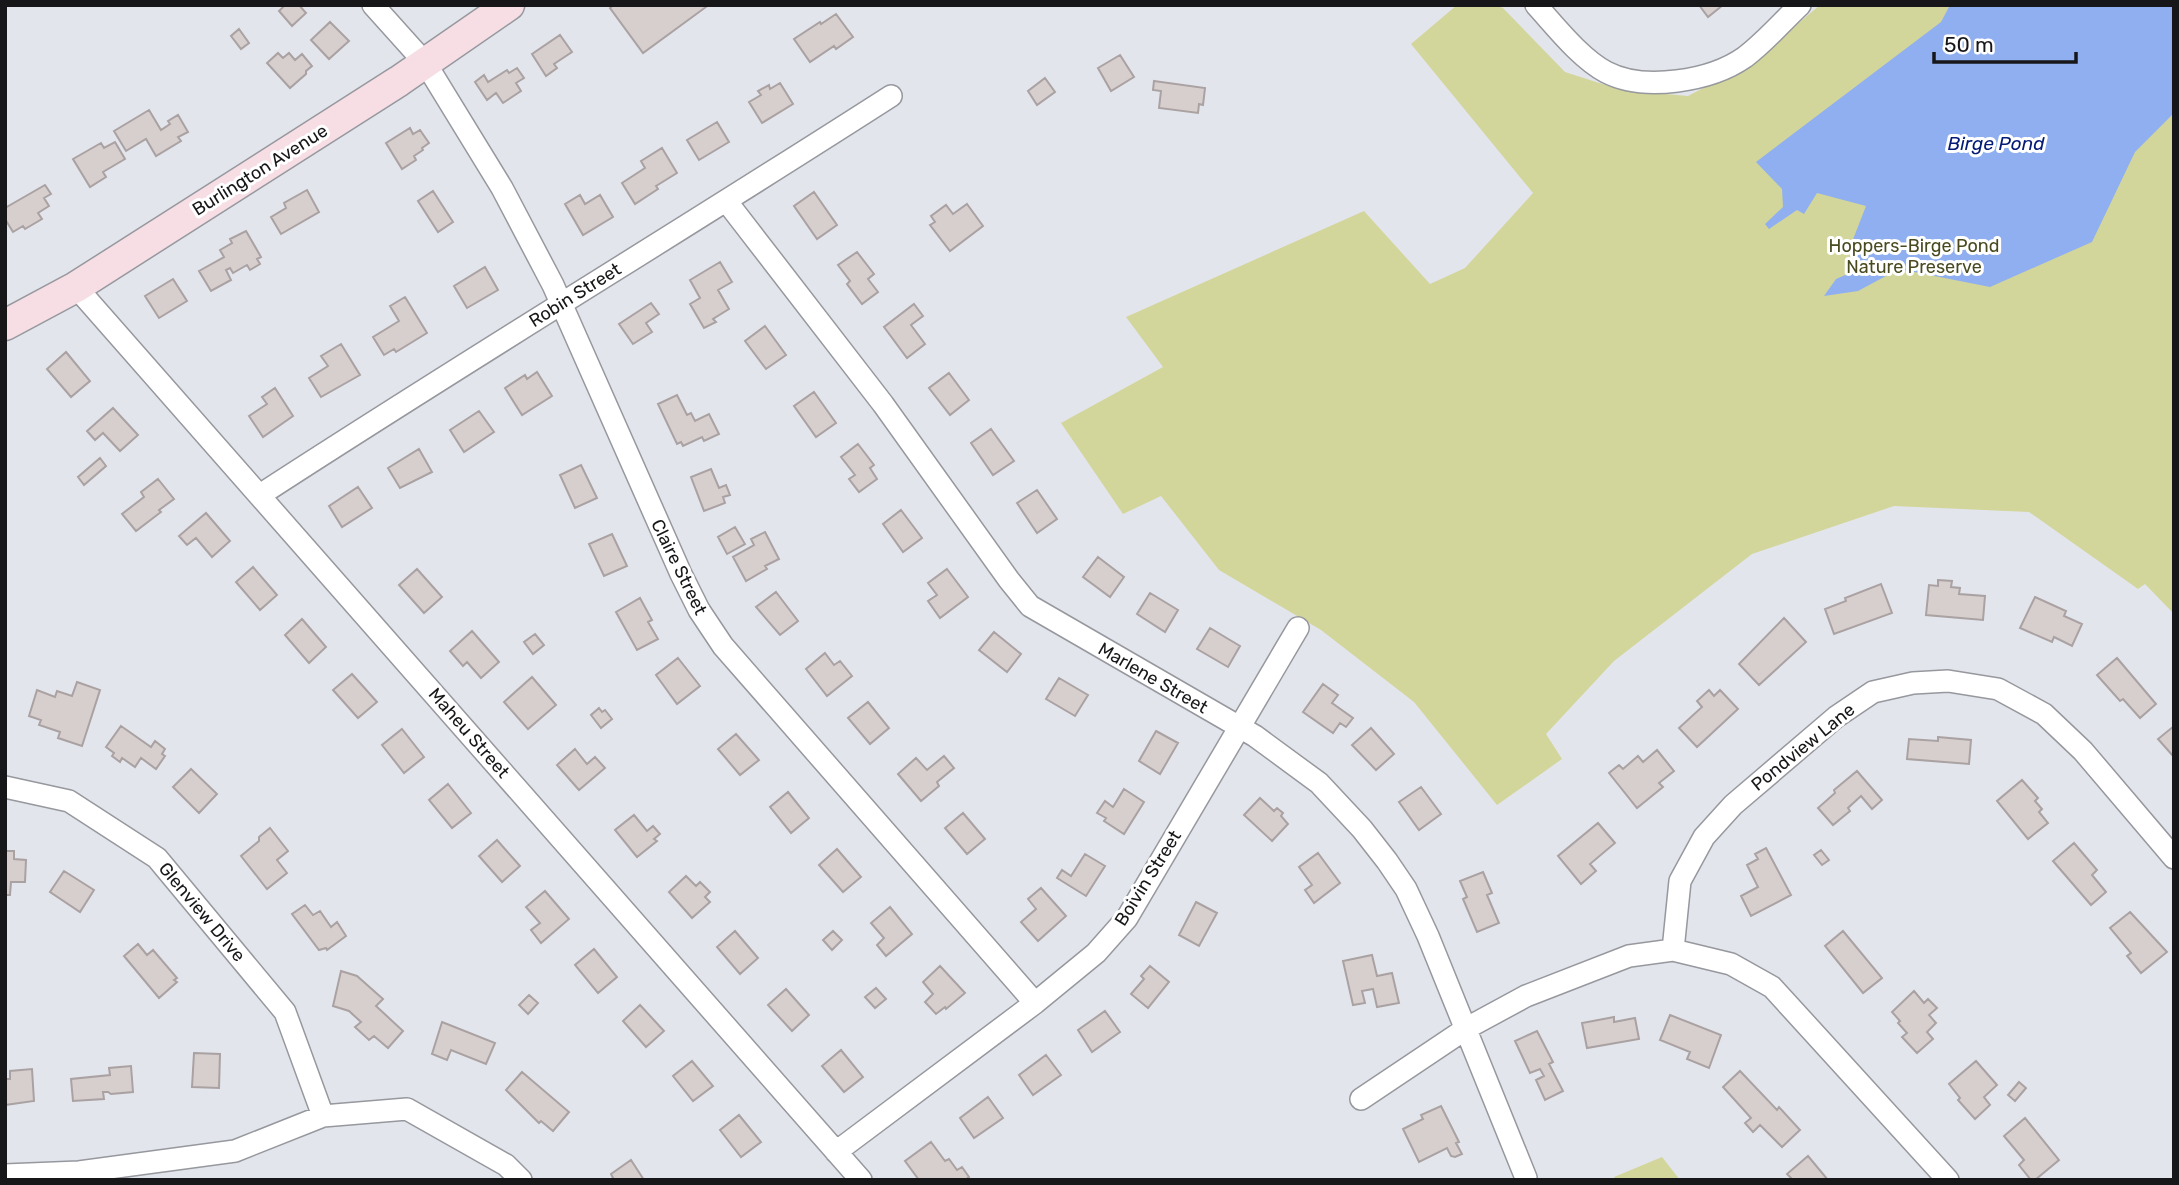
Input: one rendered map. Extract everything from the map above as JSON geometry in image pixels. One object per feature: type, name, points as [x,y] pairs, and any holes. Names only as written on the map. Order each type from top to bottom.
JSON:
[{"type":"main road","name":"Burlington Avenue","points":[[5,325],[76,287],[426,64],[509,5]]},
{"type":"street","name":"Claire Street","points":[[373,5],[426,64],[502,188],[561,303],[699,610],[723,646],[1035,1003]]},
{"type":"street","points":[[1536,5],[1572,44],[1606,72],[1657,83],[1703,76],[1744,57],[1800,5]]},
{"type":"street","name":"Robin Street","points":[[260,495],[891,96]]},
{"type":"street","name":"Marlene Street","points":[[727,202],[883,404],[1030,606],[1238,726],[1289,759],[1319,783],[1362,829],[1406,889],[1467,1028],[1526,1178]]},
{"type":"street","name":"Maheu Street","points":[[76,287],[861,1180]]},
{"type":"street","name":"Boivin Street","points":[[836,1152],[1035,1003],[1096,953],[1127,918],[1298,628]]},
{"type":"street","name":"Pondview Lane","points":[[1673,950],[1680,881],[1704,837],[1732,805],[1836,717],[1873,692],[1913,683],[1948,681],[1998,689],[2044,714],[2082,751],[2174,858]]},
{"type":"street","name":"Glenview Drive","points":[[5,787],[69,801],[158,858],[285,1012],[323,1116]]},
{"type":"street","points":[[1362,1099],[1467,1028],[1526,996],[1629,956],[1673,950],[1731,964],[1772,988],[1948,1180]]},
{"type":"street","points":[[5,1175],[79,1176],[235,1151],[323,1116],[407,1109],[506,1165],[520,1180]]},
{"type":"green space","name":"Hoppers-Birge Pond Nature Preserve","points":[[1457,5],[1495,5],[1503,8],[1565,72],[1621,90],[1688,96],[1751,63],[1820,5],[2174,5],[2174,614],[2145,584],[2138,589],[2029,512],[1894,506],[1752,554],[1614,661],[1546,734],[1562,759],[1497,805],[1414,702],[1321,630],[1219,570],[1161,496],[1123,514],[1061,423],[1163,367],[1126,317],[1364,211],[1430,284],[1465,268],[1533,193],[1411,44]]},
{"type":"green space","points":[[1662,1157],[1680,1180],[1616,1180],[1614,1177]]},
{"type":"water","name":"Birge Pond","points":[[1950,5],[2174,5],[2174,113],[2135,152],[2092,242],[1990,287],[1899,269],[1858,291],[1824,296],[1836,279],[1857,270],[1852,242],[1866,206],[1817,193],[1804,214],[1797,210],[1769,229],[1765,224],[1783,207],[1782,189],[1756,162],[1941,22]]},
{"type":"building","points":[[285,5],[299,5],[306,13],[292,26],[279,11]]},
{"type":"building","points":[[613,5],[706,7],[643,53],[610,8]]},
{"type":"building","points":[[1699,5],[1723,5],[1708,17]]},
{"type":"building","points":[[836,14],[853,37],[810,62],[794,39]]},
{"type":"building","points":[[330,22],[349,41],[329,59],[311,40]]},
{"type":"building","points":[[239,29],[249,43],[241,49],[231,36]]},
{"type":"building","points":[[560,35],[572,52],[554,64],[557,68],[546,76],[532,54]]},
{"type":"building","points":[[278,53],[283,58],[289,53],[295,60],[302,54],[312,66],[290,88],[267,63]]},
{"type":"building","points":[[1120,55],[1134,77],[1111,91],[1098,68]]},
{"type":"building","points":[[517,68],[524,78],[516,83],[521,91],[503,103],[496,93],[487,100],[475,82],[484,75],[488,82],[507,70],[509,73]]},
{"type":"building","points":[[1045,78],[1055,92],[1037,105],[1028,91]]},
{"type":"building","points":[[1154,81],[1205,88],[1203,105],[1199,104],[1198,113],[1159,108],[1161,91],[1153,90]]},
{"type":"building","points":[[780,83],[793,104],[762,123],[749,102],[761,95],[758,91],[769,85],[770,89]]},
{"type":"building","points":[[149,110],[161,130],[170,124],[168,121],[178,115],[188,132],[178,137],[181,141],[156,156],[146,139],[126,151],[114,131]]},
{"type":"building","points":[[717,122],[729,142],[699,160],[687,140]]},
{"type":"building","points":[[410,128],[413,134],[420,130],[429,143],[414,156],[416,160],[402,169],[386,143]]},
{"type":"building","points":[[115,142],[125,159],[103,172],[106,177],[90,187],[73,159],[101,143],[104,148]]},
{"type":"building","points":[[662,148],[677,173],[635,204],[622,183],[645,168],[641,161]]},
{"type":"building","points":[[45,185],[51,194],[44,198],[49,206],[38,213],[42,219],[25,229],[23,226],[13,232],[5,219],[5,208]]},
{"type":"building","points":[[307,190],[319,212],[281,234],[271,217],[286,208],[284,203]]},
{"type":"building","points":[[433,191],[453,222],[438,232],[418,201]]},
{"type":"building","points":[[814,192],[837,225],[817,239],[794,206]]},
{"type":"building","points":[[580,195],[585,204],[600,195],[613,217],[583,235],[565,204]]},
{"type":"building","points":[[967,204],[983,226],[950,251],[930,225],[935,222],[931,216],[946,205],[953,214]]},
{"type":"building","points":[[246,231],[261,257],[257,259],[260,264],[250,270],[247,265],[233,273],[230,268],[226,270],[231,280],[211,291],[199,271],[224,257],[220,250],[232,243],[230,239]]},
{"type":"building","points":[[857,252],[874,274],[868,279],[878,292],[862,304],[847,284],[850,281],[838,265]]},
{"type":"building","points":[[720,262],[732,282],[718,290],[729,309],[713,319],[716,322],[704,328],[690,304],[700,298],[690,280]]},
{"type":"building","points":[[485,267],[498,290],[467,308],[454,286]]},
{"type":"building","points":[[173,279],[187,301],[159,318],[145,296]]},
{"type":"building","points":[[405,297],[427,333],[396,352],[394,349],[384,355],[373,337],[399,321],[390,306]]},
{"type":"building","points":[[651,303],[659,314],[646,323],[652,332],[633,344],[619,324]]},
{"type":"building","points":[[914,304],[923,316],[911,325],[925,344],[907,358],[884,327]]},
{"type":"building","points":[[765,326],[786,355],[766,369],[745,341]]},
{"type":"building","points":[[341,344],[360,375],[321,397],[309,378],[328,366],[321,356]]},
{"type":"building","points":[[66,352],[90,381],[71,397],[47,369]]},
{"type":"building","points":[[537,372],[552,396],[522,415],[505,388],[525,375],[527,379]]},
{"type":"building","points":[[949,373],[969,400],[950,415],[929,388]]},
{"type":"building","points":[[275,388],[293,416],[263,437],[249,416],[267,404],[262,397]]},
{"type":"building","points":[[814,392],[836,423],[816,437],[794,406]]},
{"type":"building","points":[[677,395],[687,415],[691,413],[695,421],[709,414],[719,434],[704,441],[702,437],[683,446],[681,442],[677,444],[658,404]]},
{"type":"building","points":[[113,408],[138,435],[120,451],[103,433],[95,440],[87,431]]},
{"type":"building","points":[[479,411],[494,432],[464,452],[450,430]]},
{"type":"building","points":[[991,429],[1014,461],[993,475],[971,443]]},
{"type":"building","points":[[858,444],[874,465],[870,468],[877,479],[859,492],[849,479],[855,475],[841,457]]},
{"type":"building","points":[[419,449],[432,472],[400,488],[388,468]]},
{"type":"building","points":[[100,458],[106,466],[84,485],[78,477]]},
{"type":"building","points":[[581,465],[597,498],[575,508],[560,475]]},
{"type":"building","points":[[711,469],[719,488],[726,485],[730,495],[723,497],[725,503],[704,511],[691,477]]},
{"type":"building","points":[[158,479],[174,499],[136,531],[122,514],[144,497],[141,492]]},
{"type":"building","points":[[358,487],[372,508],[342,527],[329,506]]},
{"type":"building","points":[[1037,490],[1057,519],[1037,533],[1017,503]]},
{"type":"building","points":[[901,510],[922,538],[903,552],[883,524]]},
{"type":"building","points":[[206,513],[230,541],[212,557],[196,538],[187,545],[179,536]]},
{"type":"building","points":[[735,527],[745,544],[727,554],[718,537]]},
{"type":"building","points":[[765,532],[779,559],[746,581],[733,557],[754,545],[751,539]]},
{"type":"building","points":[[612,534],[627,566],[604,576],[589,544]]},
{"type":"building","points":[[1098,557],[1124,577],[1110,597],[1083,577]]},
{"type":"building","points":[[253,567],[277,595],[260,610],[236,582]]},
{"type":"building","points":[[417,569],[442,597],[424,613],[399,585]]},
{"type":"building","points":[[947,569],[968,597],[940,618],[928,601],[937,595],[928,583]]},
{"type":"building","points":[[1938,580],[1952,581],[1951,587],[1960,588],[1959,594],[1985,596],[1983,620],[1926,615],[1929,585],[1938,586]]},
{"type":"building","points":[[1881,584],[1892,613],[1834,634],[1825,609]]},
{"type":"building","points":[[776,592],[798,621],[780,635],[756,607]]},
{"type":"building","points":[[1150,593],[1178,610],[1165,632],[1137,614]]},
{"type":"building","points":[[2035,597],[2066,611],[2064,616],[2082,624],[2072,646],[2054,637],[2052,642],[2020,628]]},
{"type":"building","points":[[640,598],[652,620],[648,622],[658,639],[637,650],[616,612]]},
{"type":"building","points":[[1784,618],[1806,642],[1759,685],[1739,664]]},
{"type":"building","points":[[302,619],[326,647],[309,663],[285,635]]},
{"type":"building","points":[[1210,628],[1240,646],[1228,667],[1197,649]]},
{"type":"building","points":[[472,631],[499,662],[481,678],[467,662],[463,666],[450,651]]},
{"type":"building","points":[[994,632],[1021,654],[1007,672],[979,650]]},
{"type":"building","points":[[535,634],[544,645],[533,654],[524,642]]},
{"type":"building","points":[[825,653],[834,665],[840,661],[852,676],[827,696],[806,669]]},
{"type":"building","points":[[678,658],[700,686],[677,704],[656,675]]},
{"type":"building","points":[[2117,658],[2156,704],[2140,718],[2123,699],[2120,701],[2097,675]]},
{"type":"building","points":[[352,674],[377,702],[358,718],[333,690]]},
{"type":"building","points":[[532,677],[556,705],[528,729],[504,702]]},
{"type":"building","points":[[1059,678],[1088,695],[1075,716],[1046,699]]},
{"type":"building","points":[[77,682],[100,690],[82,746],[58,738],[60,732],[39,725],[41,720],[29,716],[37,690],[55,697],[57,691],[72,696]]},
{"type":"building","points":[[1323,684],[1338,695],[1332,703],[1353,718],[1346,727],[1340,723],[1333,733],[1303,712]]},
{"type":"building","points":[[1709,690],[1714,696],[1720,690],[1738,709],[1697,747],[1679,728],[1702,707],[1697,701]]},
{"type":"building","points":[[868,702],[889,728],[870,744],[848,718]]},
{"type":"building","points":[[599,708],[602,712],[605,710],[612,719],[601,728],[591,715]]},
{"type":"building","points":[[121,726],[151,747],[155,741],[165,749],[162,754],[165,756],[156,769],[141,758],[135,767],[122,758],[120,762],[112,756],[114,753],[106,747]]},
{"type":"building","points":[[2174,726],[2174,757],[2158,739]]},
{"type":"building","points":[[1371,728],[1394,754],[1376,770],[1352,745]]},
{"type":"building","points":[[402,729],[424,757],[404,773],[382,745]]},
{"type":"building","points":[[1156,731],[1178,743],[1160,774],[1139,761]]},
{"type":"building","points":[[736,734],[759,760],[740,775],[718,749]]},
{"type":"building","points":[[1938,737],[1971,740],[1969,764],[1907,759],[1909,739],[1938,741]]},
{"type":"building","points":[[575,749],[587,764],[595,757],[605,768],[579,790],[557,765]]},
{"type":"building","points":[[1657,750],[1674,771],[1659,783],[1663,787],[1637,808],[1609,773],[1619,765],[1623,769],[1638,756],[1643,762]]},
{"type":"building","points":[[944,756],[954,768],[937,782],[939,786],[921,801],[898,774],[916,758],[927,770]]},
{"type":"building","points":[[191,769],[217,794],[199,813],[173,787]]},
{"type":"building","points":[[1857,771],[1882,800],[1872,809],[1861,796],[1848,808],[1850,811],[1833,825],[1818,808]]},
{"type":"building","points":[[2022,780],[2038,798],[2035,801],[2042,809],[2039,812],[2048,823],[2028,839],[1997,801]]},
{"type":"building","points":[[448,784],[471,813],[452,828],[429,800]]},
{"type":"building","points":[[1421,787],[1441,814],[1419,830],[1399,802]]},
{"type":"building","points":[[1124,789],[1144,802],[1124,834],[1097,813],[1105,801],[1113,807]]},
{"type":"building","points":[[788,792],[809,818],[791,833],[770,807]]},
{"type":"building","points":[[1260,798],[1274,811],[1277,808],[1283,813],[1281,816],[1288,824],[1272,841],[1244,815]]},
{"type":"building","points":[[963,813],[985,839],[967,854],[945,828]]},
{"type":"building","points":[[634,815],[647,831],[653,826],[660,834],[654,839],[657,841],[637,857],[615,830]]},
{"type":"building","points":[[1598,823],[1615,843],[1590,864],[1596,871],[1581,884],[1558,856]]},
{"type":"building","points":[[270,828],[288,851],[277,860],[287,873],[267,889],[241,856]]},
{"type":"building","points":[[497,840],[520,866],[502,882],[479,856]]},
{"type":"building","points":[[2074,843],[2097,870],[2092,875],[2106,892],[2091,905],[2053,861]]},
{"type":"building","points":[[1766,848],[1791,895],[1751,916],[1741,896],[1758,887],[1747,865],[1758,859],[1755,854]]},
{"type":"building","points":[[837,849],[861,877],[843,892],[819,865]]},
{"type":"building","points":[[1821,850],[1829,860],[1822,865],[1814,855]]},
{"type":"building","points":[[5,851],[14,851],[14,859],[26,860],[25,882],[11,882],[10,895],[5,895]]},
{"type":"building","points":[[1318,853],[1340,883],[1314,903],[1305,890],[1312,885],[1299,867]]},
{"type":"building","points":[[1085,854],[1105,866],[1086,896],[1057,878],[1062,870],[1071,876]]},
{"type":"building","points":[[64,871],[94,890],[80,912],[50,892]]},
{"type":"building","points":[[1483,872],[1492,893],[1487,895],[1499,923],[1477,932],[1463,899],[1467,897],[1460,881]]},
{"type":"building","points":[[686,876],[696,886],[700,882],[710,892],[705,897],[710,902],[692,918],[669,892]]},
{"type":"building","points":[[1041,888],[1066,916],[1038,941],[1021,922],[1036,909],[1028,899]]},
{"type":"building","points":[[545,891],[569,919],[541,943],[531,930],[540,923],[526,907]]},
{"type":"building","points":[[1196,902],[1217,913],[1199,946],[1179,935]]},
{"type":"building","points":[[305,905],[313,915],[320,911],[331,927],[337,922],[346,936],[327,950],[319,950],[292,914]]},
{"type":"building","points":[[890,907],[912,934],[886,956],[877,945],[884,938],[871,923]]},
{"type":"building","points":[[2130,912],[2167,952],[2141,973],[2127,956],[2131,953],[2110,928]]},
{"type":"building","points":[[735,931],[758,958],[740,974],[717,947]]},
{"type":"building","points":[[833,931],[842,940],[832,950],[823,940]]},
{"type":"building","points":[[1843,931],[1882,978],[1863,993],[1825,946]]},
{"type":"building","points":[[138,944],[147,955],[153,950],[177,978],[174,980],[177,982],[159,998],[124,956]]},
{"type":"building","points":[[594,949],[617,977],[598,993],[575,965]]},
{"type":"building","points":[[1372,955],[1377,976],[1392,973],[1399,1003],[1377,1007],[1373,989],[1362,991],[1365,1003],[1353,1005],[1343,961]]},
{"type":"building","points":[[940,966],[965,993],[936,1014],[925,1002],[933,994],[923,982]]},
{"type":"building","points":[[1150,966],[1169,982],[1148,1008],[1131,994],[1144,979],[1141,976]]},
{"type":"building","points":[[341,971],[357,976],[383,999],[376,1006],[403,1031],[388,1048],[374,1036],[369,1040],[355,1027],[361,1022],[349,1011],[333,1006]]},
{"type":"building","points":[[876,988],[886,999],[875,1008],[865,997]]},
{"type":"building","points":[[786,989],[809,1015],[792,1031],[768,1005]]},
{"type":"building","points":[[1914,991],[1924,1003],[1928,999],[1937,1008],[1929,1015],[1936,1023],[1927,1032],[1933,1039],[1917,1053],[1902,1037],[1907,1033],[1892,1012]]},
{"type":"building","points":[[529,995],[538,1003],[528,1014],[519,1005]]},
{"type":"building","points":[[640,1005],[664,1031],[646,1047],[623,1021]]},
{"type":"building","points":[[1105,1011],[1120,1032],[1092,1052],[1078,1030]]},
{"type":"building","points":[[1670,1015],[1721,1035],[1709,1068],[1687,1059],[1690,1052],[1660,1040]]},
{"type":"building","points":[[1614,1017],[1614,1022],[1635,1018],[1639,1039],[1587,1048],[1582,1023]]},
{"type":"building","points":[[442,1022],[495,1043],[486,1064],[451,1050],[447,1060],[432,1054]]},
{"type":"building","points":[[1537,1031],[1553,1062],[1549,1064],[1563,1091],[1545,1100],[1536,1080],[1544,1076],[1540,1069],[1530,1073],[1515,1041]]},
{"type":"building","points":[[841,1050],[863,1077],[844,1092],[822,1066]]},
{"type":"building","points":[[194,1053],[220,1054],[219,1088],[192,1087]]},
{"type":"building","points":[[1046,1055],[1061,1075],[1033,1095],[1019,1075]]},
{"type":"building","points":[[692,1061],[713,1086],[693,1101],[673,1076]]},
{"type":"building","points":[[1976,1061],[1997,1085],[1984,1097],[1990,1105],[1975,1119],[1958,1100],[1960,1098],[1949,1084]]},
{"type":"building","points":[[131,1066],[133,1092],[103,1092],[104,1099],[73,1101],[71,1079],[110,1075],[109,1068]]},
{"type":"building","points":[[32,1069],[34,1101],[5,1105],[5,1079],[10,1079],[10,1071]]},
{"type":"building","points":[[1740,1071],[1800,1130],[1782,1147],[1760,1125],[1753,1132],[1745,1123],[1751,1118],[1723,1087]]},
{"type":"building","points":[[522,1072],[569,1112],[553,1131],[541,1121],[539,1123],[506,1090]]},
{"type":"building","points":[[2019,1082],[2026,1088],[2015,1101],[2008,1095]]},
{"type":"building","points":[[988,1097],[1003,1118],[974,1138],[960,1118]]},
{"type":"building","points":[[1441,1106],[1462,1154],[1451,1156],[1447,1148],[1419,1162],[1403,1129],[1423,1119],[1421,1115]]},
{"type":"building","points":[[739,1115],[761,1142],[741,1157],[720,1130]]},
{"type":"building","points":[[2025,1118],[2059,1160],[2035,1180],[2031,1180],[2019,1165],[2024,1160],[2004,1136]]},
{"type":"building","points":[[931,1142],[945,1161],[949,1159],[957,1170],[962,1167],[969,1177],[965,1180],[919,1180],[905,1161]]},
{"type":"building","points":[[1808,1156],[1828,1180],[1793,1180],[1787,1174]]},
{"type":"building","points":[[631,1160],[644,1180],[614,1180],[611,1174]]}]
